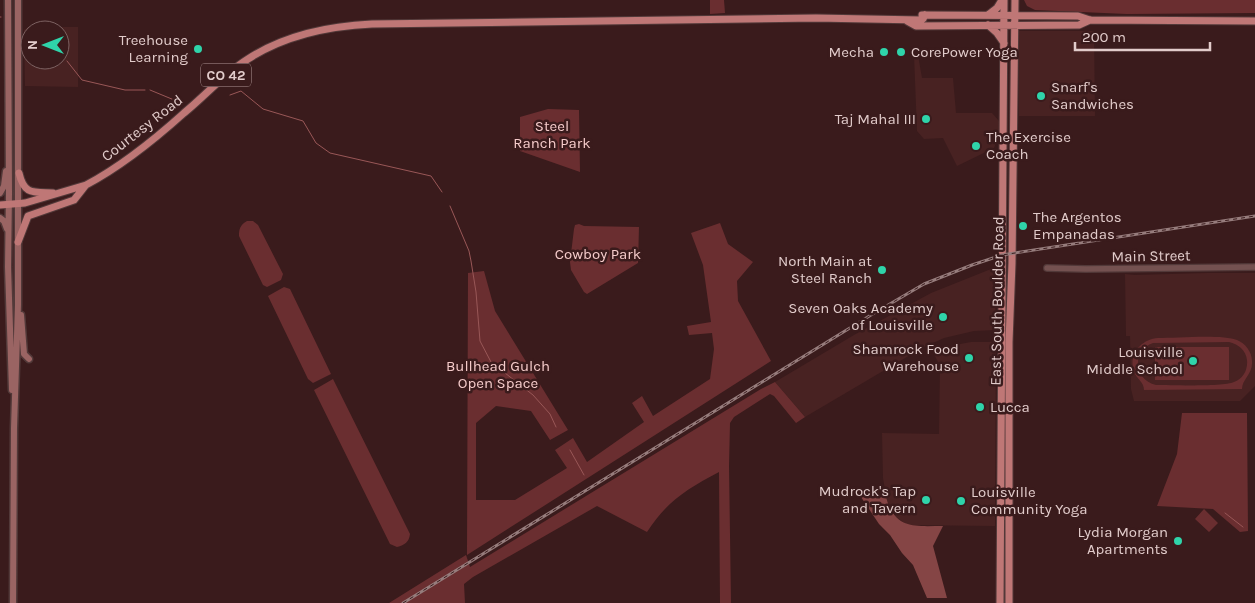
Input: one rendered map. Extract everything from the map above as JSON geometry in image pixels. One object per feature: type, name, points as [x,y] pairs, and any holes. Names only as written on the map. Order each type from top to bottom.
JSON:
[{"type":"main road","points":[[8,0],[8,234],[14,428]]},
{"type":"main road","points":[[14,603],[14,428],[18,305],[19,173],[18,0]]},
{"type":"main road","points":[[988,15],[1003,0]]},
{"type":"main road","name":"East South Boulder Road","points":[[1000,603],[1003,0]]},
{"type":"main road","name":"East South Boulder Road","points":[[1009,603],[1010,314],[1015,0]]},
{"type":"main road","name":"Courtesy Road","points":[[9,204],[18,204],[86,185],[111,171],[149,143],[186,112],[214,85],[250,58],[296,37],[320,30],[372,24],[816,18],[920,20],[925,15],[1078,16],[1090,20],[1255,21]]},
{"type":"main road","name":"Courtesy Road","points":[[905,19],[916,26],[1079,25],[1090,20]]},
{"type":"main road","points":[[988,25],[1004,43]]},
{"type":"main road","points":[[0,193],[4,186],[9,147]]},
{"type":"main road","points":[[19,173],[22,183],[29,191],[59,193]]},
{"type":"main road","points":[[18,242],[28,216],[74,200],[86,185]]},
{"type":"main road","name":"CO 42","points":[[0,205],[9,204]]},
{"type":"main road","points":[[0,218],[4,221],[8,234]]},
{"type":"main road","points":[[18,305],[23,324],[24,353],[29,359]]},
{"type":"street","name":"Main Street","points":[[1047,268],[1255,267]]},
{"type":"shaded area","points":[[70,27],[78,27],[78,87],[25,86],[25,70],[70,70]]},
{"type":"shaded area","points":[[1019,31],[1094,31],[1095,116],[1019,116]]},
{"type":"shaded area","points":[[914,55],[918,55],[922,78],[953,78],[956,113],[992,113],[999,121],[999,135],[994,148],[957,166],[943,138],[924,139],[917,131]]},
{"type":"shaded area","points":[[996,267],[995,330],[974,331],[944,338],[922,348],[805,417],[775,382],[854,335],[931,293]]},
{"type":"shaded area","name":"Louisville Middle School","points":[[1255,273],[1255,386],[1240,401],[1134,401],[1131,389],[1130,336],[1126,336],[1125,274]]},
{"type":"shaded area","points":[[971,342],[996,342],[995,526],[907,525],[896,517],[887,501],[883,478],[882,433],[939,434],[940,366],[934,354],[955,345]]},
{"type":"shaded area","points":[[861,497],[886,497],[895,515],[907,524],[915,526],[943,526],[933,546],[947,598],[927,598],[913,565],[879,524]]},
{"type":"green space","points":[[710,0],[724,0],[725,13],[710,14]]},
{"type":"green space","points":[[1024,0],[1255,0],[1255,13],[1127,14],[1035,10],[1027,6]]},
{"type":"green space","name":"Steel Ranch Park","points":[[548,109],[579,110],[580,172],[520,151],[520,117]]},
{"type":"green space","points":[[247,221],[253,221],[258,225],[283,274],[281,280],[267,287],[263,285],[239,236],[240,227]]},
{"type":"green space","name":"Bullhead Gulch Open Space","points":[[720,223],[728,244],[753,262],[737,281],[738,301],[771,361],[467,555],[468,273],[484,271],[495,311],[568,430],[550,440],[531,411],[496,406],[476,423],[476,500],[515,500],[567,468],[555,450],[573,438],[587,462],[644,422],[632,403],[642,396],[653,416],[710,379],[714,349],[712,333],[689,335],[687,326],[711,322],[703,265],[691,233]]},
{"type":"green space","name":"Cowboy Park","points":[[575,225],[584,226],[639,227],[638,263],[587,294],[571,270],[570,262],[574,229]]},
{"type":"green space","points":[[284,287],[290,289],[331,374],[313,383],[308,379],[268,296]]},
{"type":"green space","points":[[1230,338],[1243,343],[1248,348],[1252,358],[1252,366],[1242,385],[1242,389],[1144,390],[1143,385],[1134,372],[1133,360],[1137,349],[1146,341],[1152,339]],"holes":[[[1153,343],[1232,343],[1243,350],[1247,360],[1247,367],[1240,379],[1228,384],[1156,385],[1143,377],[1138,365],[1138,358],[1141,352]]]},
{"type":"green space","points":[[1155,347],[1229,347],[1229,380],[1155,380]]},
{"type":"green space","points":[[333,379],[410,534],[406,543],[397,547],[390,544],[314,390]]},
{"type":"green space","points":[[775,382],[805,417],[796,423],[774,396],[770,394],[734,417],[730,423],[731,603],[720,603],[719,472],[697,484],[670,504],[647,532],[597,506],[473,577],[464,584],[465,603],[389,603],[466,555],[470,567]]},
{"type":"green space","points":[[1182,413],[1247,413],[1248,531],[1240,532],[1213,509],[1157,506],[1177,454]]},
{"type":"green space","points":[[1204,509],[1218,523],[1209,532],[1195,519]]},
{"type":"waterway","points":[[70,65],[82,80],[125,90],[145,90]]},
{"type":"waterway","points":[[150,90],[179,102]]},
{"type":"waterway","points":[[230,95],[241,91],[263,109],[303,121],[316,143],[330,153],[431,176],[442,192]]},
{"type":"waterway","points":[[450,206],[469,251],[476,292],[480,341],[491,362],[533,395],[550,414],[556,427]]},
{"type":"waterway","points":[[570,450],[584,475]]},
{"type":"waterway","points":[[1225,513],[1243,527]]},
{"type":"railway","points":[[403,603],[924,284],[1002,255],[1255,216]]},
{"type":"place","name":"Treehouse Learning","points":[[198,49]]},
{"type":"place","name":"Mecha","points":[[884,52]]},
{"type":"place","name":"CorePower Yoga","points":[[901,52]]},
{"type":"place","name":"Snarf's Sandwiches","points":[[1041,96]]},
{"type":"place","name":"Taj Mahal III","points":[[926,119]]},
{"type":"place","name":"The Exercise Coach","points":[[976,146]]},
{"type":"place","name":"The Argentos Empanadas","points":[[1023,226]]},
{"type":"place","name":"North Main at Steel Ranch","points":[[882,270]]},
{"type":"place","name":"Seven Oaks Academy of Louisville","points":[[943,317]]},
{"type":"place","name":"Shamrock Food Warehouse","points":[[969,358]]},
{"type":"place","name":"Louisville Middle School","points":[[1193,361]]},
{"type":"place","name":"Lucca","points":[[980,407]]},
{"type":"place","name":"Mudrock's Tap and Tavern","points":[[926,500]]},
{"type":"place","name":"Louisville Community Yoga","points":[[961,501]]},
{"type":"place","name":"Lydia Morgan Apartments","points":[[1178,541]]}]
